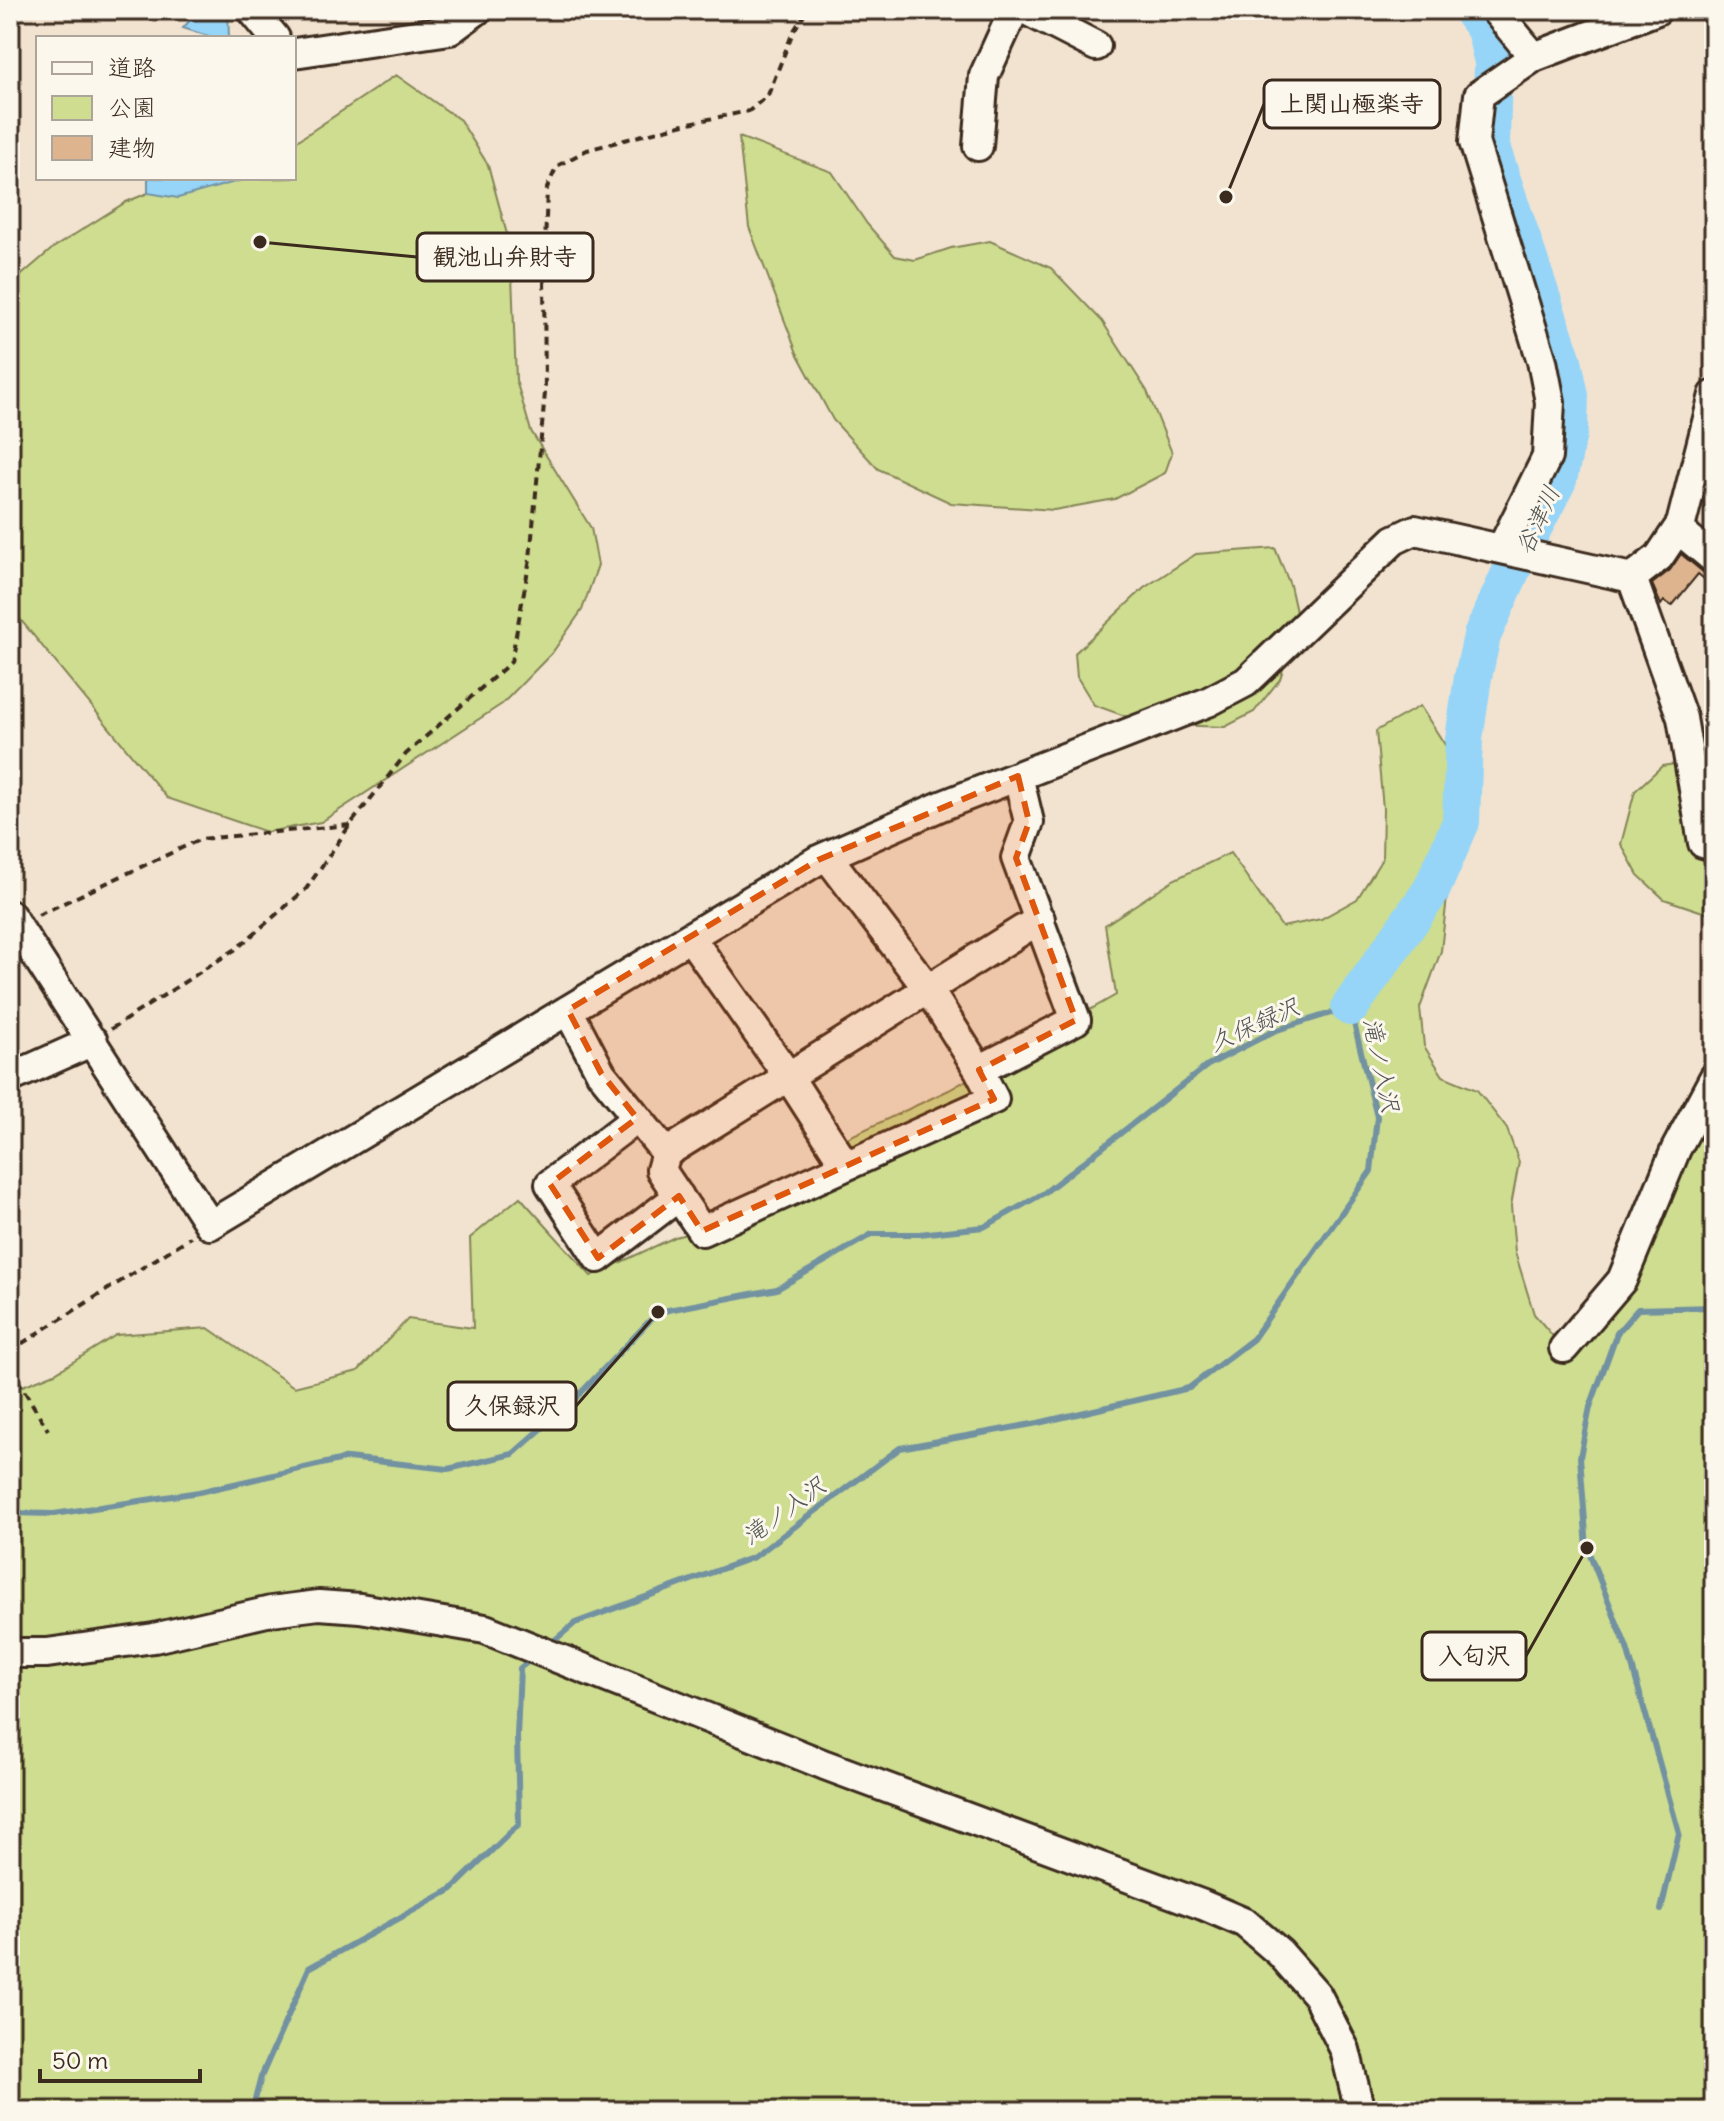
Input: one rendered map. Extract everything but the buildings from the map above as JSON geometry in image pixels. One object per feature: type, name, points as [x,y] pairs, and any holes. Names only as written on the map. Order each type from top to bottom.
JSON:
[{"type":"street","points":[[252,10],[273,36]]},
{"type":"street","points":[[296,53],[450,30],[477,10]]},
{"type":"street","points":[[978,146],[984,76],[1014,10]]},
{"type":"street","points":[[1026,10],[1096,46]]},
{"type":"street","points":[[1495,10],[1534,57]]},
{"type":"street","points":[[1502,548],[1547,457],[1550,402],[1542,361],[1474,142],[1479,95],[1534,57],[1657,10]]},
{"type":"street","points":[[1632,578],[1659,557],[1678,529],[1714,395]]},
{"type":"street","points":[[1678,529],[1714,559]]},
{"type":"street","points":[[13,920],[210,1225],[827,856],[1018,776],[1208,702],[1246,682],[1394,540],[1415,530],[1632,578]]},
{"type":"street","points":[[1632,578],[1682,718],[1703,843],[1714,846]]},
{"type":"street","points":[[979,1070],[1076,1020],[1016,858],[1029,822],[1018,776]]},
{"type":"street","points":[[827,856],[928,989],[994,1099],[702,1231],[661,1170],[666,1153],[788,1076],[928,989],[1040,919]]},
{"type":"street","points":[[690,937],[788,1076],[846,1166]]},
{"type":"street","points":[[568,1010],[601,1073],[666,1153]]},
{"type":"street","points":[[10,1078],[93,1041]]},
{"type":"street","points":[[1564,1348],[1622,1280],[1676,1149],[1714,1078]]},
{"type":"street","points":[[637,1118],[550,1184],[598,1258],[679,1196]]},
{"type":"street","points":[[10,1653],[47,1653],[154,1638],[271,1611],[319,1605],[360,1608],[485,1629],[825,1765],[1245,1923],[1280,1953],[1317,1995],[1345,2050],[1360,2111]]},
{"type":"path","points":[[93,1041],[236,949],[295,899],[306,889],[350,825],[406,754],[511,662],[532,544],[545,393],[547,188],[557,166],[587,150],[684,124],[749,111],[768,95],[793,32],[807,10]]},
{"type":"path","points":[[13,920],[201,839],[350,825]]},
{"type":"path","points":[[10,1351],[210,1225]]},
{"type":"path","points":[[10,1367],[48,1430]]},
{"type":"highlighted area","points":[[1018,776],[1029,822],[1016,858],[1076,1020],[979,1070],[994,1099],[702,1231],[679,1196],[598,1258],[550,1184],[637,1118],[601,1073],[568,1010],[818,860]]},
{"type":"green space","points":[[396,75],[460,120],[488,165],[511,249],[516,380],[531,431],[591,528],[598,565],[582,610],[552,653],[502,704],[321,822],[267,832],[167,798],[10,607],[10,285],[53,248],[126,202],[180,180],[296,180],[296,142]]},
{"type":"green space","points":[[739,137],[832,172],[867,224],[895,256],[915,260],[951,248],[990,241],[1051,268],[1102,321],[1147,391],[1172,453],[1165,473],[1115,499],[1054,510],[951,503],[878,469],[833,420],[797,353],[749,227]]},
{"type":"green space","points":[[1275,548],[1290,585],[1298,621],[1280,679],[1254,712],[1225,727],[1147,724],[1094,705],[1077,677],[1075,653],[1144,588],[1196,554]]},
{"type":"green space","points":[[1420,706],[1449,751],[1456,816],[1441,951],[1420,1008],[1424,1046],[1443,1076],[1477,1090],[1507,1129],[1519,1162],[1511,1206],[1515,1252],[1534,1314],[1557,1341],[1611,1283],[1714,1082],[1714,2111],[10,2111],[10,1391],[55,1373],[116,1335],[208,1328],[294,1387],[358,1371],[408,1319],[473,1328],[470,1238],[520,1197],[591,1276],[675,1237],[782,1209],[849,1137],[949,1090],[1116,995],[1105,925],[1173,880],[1230,853],[1282,927],[1321,919],[1357,899],[1382,859],[1383,809],[1376,731]]},
{"type":"green space","points":[[1708,759],[1714,766],[1712,915],[1664,899],[1638,875],[1621,844],[1635,791],[1662,766]]},
{"type":"water","points":[[199,10],[228,10],[229,36],[208,36],[183,28]]},
{"type":"water","points":[[148,180],[242,180],[178,198],[148,193]]},
{"type":"waterway","name":"谷津川","points":[[1350,1007],[1431,891],[1461,822],[1464,739],[1482,636],[1558,480],[1569,429],[1570,396],[1563,361],[1491,147],[1493,62],[1485,29],[1471,10]]},
{"type":"waterway","name":"久保録沢","points":[[10,1513],[54,1514],[199,1492],[348,1458],[448,1469],[513,1454],[574,1400],[658,1312],[777,1289],[872,1234],[919,1234],[984,1227],[1044,1193],[1208,1065],[1274,1031],[1350,1007],[1377,1117],[1371,1171],[1253,1339],[1189,1388],[1038,1423],[900,1448],[754,1557],[575,1623],[549,1645]]},
{"type":"waterway","points":[[1661,1910],[1679,1833],[1627,1648],[1587,1548],[1580,1457],[1590,1407],[1617,1333],[1638,1309],[1714,1307]]},
{"type":"waterway","name":"滝ノ入沢","points":[[252,2111],[261,2077],[309,1968],[452,1889],[519,1824],[517,1736],[520,1668],[534,1657]]},
{"type":"place","name":"上関山極楽寺","points":[[1226,197]]},
{"type":"place","name":"観池山弁財寺","points":[[260,242]]},
{"type":"place","name":"久保録沢","points":[[658,1312]]},
{"type":"place","name":"入匂沢","points":[[1587,1548]]}]
